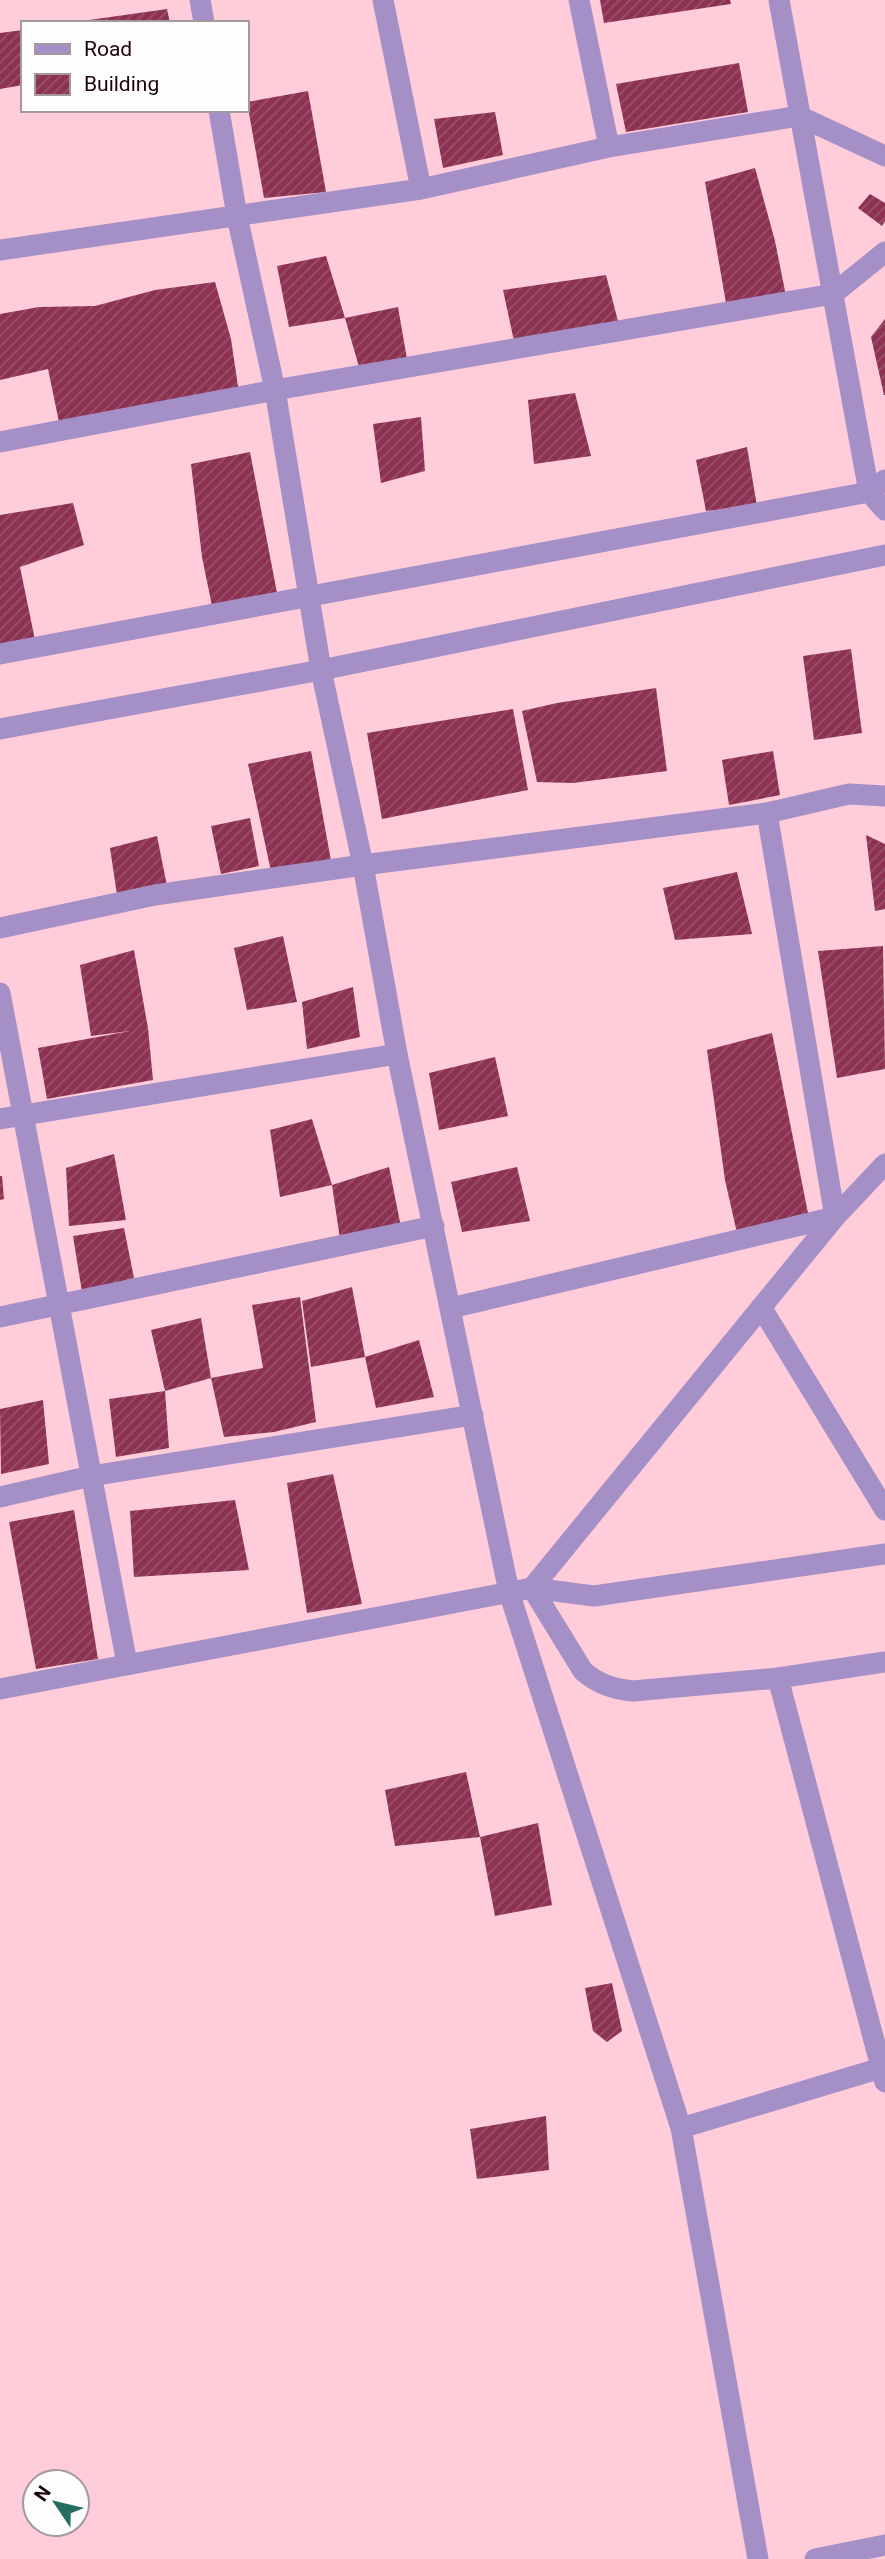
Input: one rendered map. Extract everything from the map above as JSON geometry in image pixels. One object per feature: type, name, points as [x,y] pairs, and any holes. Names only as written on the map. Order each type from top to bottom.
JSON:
[{"type":"street","points":[[200,0],[204,21]]},
{"type":"street","points":[[383,0],[421,189]]},
{"type":"street","points":[[579,0],[610,147]]},
{"type":"street","points":[[779,0],[833,294],[877,486],[885,510]]},
{"type":"street","points":[[219,112],[237,216],[275,390],[321,670],[363,865],[397,1054],[509,1592],[681,2129],[758,2559]]},
{"type":"street","points":[[0,250],[421,189],[610,147],[799,116],[885,156]]},
{"type":"street","points":[[0,442],[275,390],[833,294],[885,253]]},
{"type":"street","points":[[0,654],[877,486]]},
{"type":"street","points":[[0,729],[321,670],[885,555]]},
{"type":"street","points":[[0,929],[155,895],[363,865],[767,813],[849,793],[885,796]]},
{"type":"street","points":[[767,813],[835,1217]]},
{"type":"street","points":[[0,993],[127,1664]]},
{"type":"street","points":[[0,1119],[397,1054]]},
{"type":"street","points":[[532,1588],[835,1217],[884,1169]]},
{"type":"street","points":[[451,1308],[835,1217]]},
{"type":"street","points":[[0,1317],[434,1226]]},
{"type":"street","points":[[761,1307],[885,1510]]},
{"type":"street","points":[[0,1497],[92,1476],[473,1415]]},
{"type":"street","points":[[0,1689],[532,1588],[594,1596],[885,1554]]},
{"type":"street","points":[[532,1588],[583,1671],[595,1681],[615,1689],[633,1691],[778,1678],[885,1662]]},
{"type":"street","points":[[681,2129],[883,2075],[778,1678]]},
{"type":"street","points":[[815,2559],[885,2545]]},
{"type":"building","points":[[600,0],[730,0],[731,4],[604,23]]},
{"type":"building","points":[[167,9],[170,21],[82,21]]},
{"type":"building","points":[[21,30],[21,85],[0,89],[0,33]]},
{"type":"building","points":[[739,63],[748,112],[626,132],[616,84]]},
{"type":"building","points":[[308,91],[326,192],[264,198],[248,102]]},
{"type":"building","points":[[495,112],[503,155],[443,168],[434,119]]},
{"type":"building","points":[[755,168],[775,241],[786,296],[726,303],[705,182]]},
{"type":"building","points":[[870,194],[885,203],[885,221],[882,226],[858,208]]},
{"type":"building","points":[[326,256],[345,318],[289,327],[277,266]]},
{"type":"building","points":[[606,275],[619,325],[514,341],[503,290]]},
{"type":"building","points":[[215,282],[231,339],[239,393],[60,427],[48,369],[0,380],[0,314],[39,307],[95,306],[155,290]]},
{"type":"building","points":[[398,307],[407,359],[359,367],[345,318]]},
{"type":"building","points":[[885,319],[885,395],[884,395],[871,337]]},
{"type":"building","points":[[575,393],[591,456],[534,464],[528,400]]},
{"type":"building","points":[[421,417],[425,471],[381,483],[373,424]]},
{"type":"building","points":[[747,447],[757,506],[706,511],[696,460]]},
{"type":"building","points":[[250,452],[278,598],[212,606],[202,557],[191,464]]},
{"type":"building","points":[[73,503],[84,545],[20,567],[35,640],[0,647],[0,515]]},
{"type":"building","points":[[851,649],[862,733],[814,740],[803,656]]},
{"type":"building","points":[[656,688],[667,771],[573,783],[537,782],[522,711]]},
{"type":"building","points":[[513,709],[528,790],[382,819],[367,733]]},
{"type":"building","points":[[311,751],[332,866],[272,876],[248,764]]},
{"type":"building","points":[[773,751],[780,795],[729,805],[722,760]]},
{"type":"building","points":[[250,818],[259,866],[221,874],[211,826]]},
{"type":"building","points":[[866,835],[885,844],[885,909],[875,911]]},
{"type":"building","points":[[157,836],[167,886],[117,895],[110,848]]},
{"type":"building","points":[[737,872],[752,934],[675,940],[663,888]]},
{"type":"building","points":[[283,936],[297,1002],[247,1010],[234,948]]},
{"type":"building","points":[[883,946],[885,1069],[837,1078],[818,951]]},
{"type":"building","points":[[134,950],[148,1028],[153,1080],[47,1099],[38,1048],[130,1031],[91,1036],[80,965]]},
{"type":"building","points":[[353,987],[360,1037],[307,1049],[302,1002]]},
{"type":"building","points":[[772,1033],[809,1218],[737,1233],[725,1180],[707,1050]]},
{"type":"building","points":[[495,1057],[508,1116],[439,1130],[429,1073]]},
{"type":"building","points":[[312,1119],[332,1185],[280,1197],[270,1130]]},
{"type":"building","points":[[114,1154],[126,1220],[69,1226],[66,1168]]},
{"type":"building","points":[[389,1167],[401,1227],[340,1239],[332,1185]]},
{"type":"building","points":[[517,1167],[530,1221],[462,1232],[451,1182]]},
{"type":"building","points":[[0,1176],[4,1199],[0,1200]]},
{"type":"building","points":[[124,1228],[134,1278],[82,1292],[73,1236]]},
{"type":"building","points":[[352,1287],[365,1357],[311,1367],[302,1301]]},
{"type":"building","points":[[300,1297],[316,1422],[274,1432],[224,1437],[211,1378],[263,1368],[252,1305]]},
{"type":"building","points":[[201,1318],[211,1378],[165,1391],[151,1330]]},
{"type":"building","points":[[419,1340],[434,1397],[376,1408],[365,1357]]},
{"type":"building","points":[[165,1391],[169,1448],[116,1457],[109,1399]]},
{"type":"building","points":[[43,1400],[49,1464],[1,1474],[0,1409]]},
{"type":"building","points":[[333,1474],[362,1604],[307,1613],[287,1483]]},
{"type":"building","points":[[235,1500],[249,1570],[134,1577],[130,1511]]},
{"type":"building","points":[[74,1510],[98,1659],[36,1669],[9,1522]]},
{"type":"building","points":[[466,1772],[480,1837],[395,1846],[385,1790]]},
{"type":"building","points":[[538,1823],[552,1905],[495,1916],[480,1837]]},
{"type":"building","points":[[612,1983],[622,2031],[607,2042],[593,2031],[585,1988]]},
{"type":"building","points":[[546,2116],[549,2170],[477,2179],[470,2129]]}]
